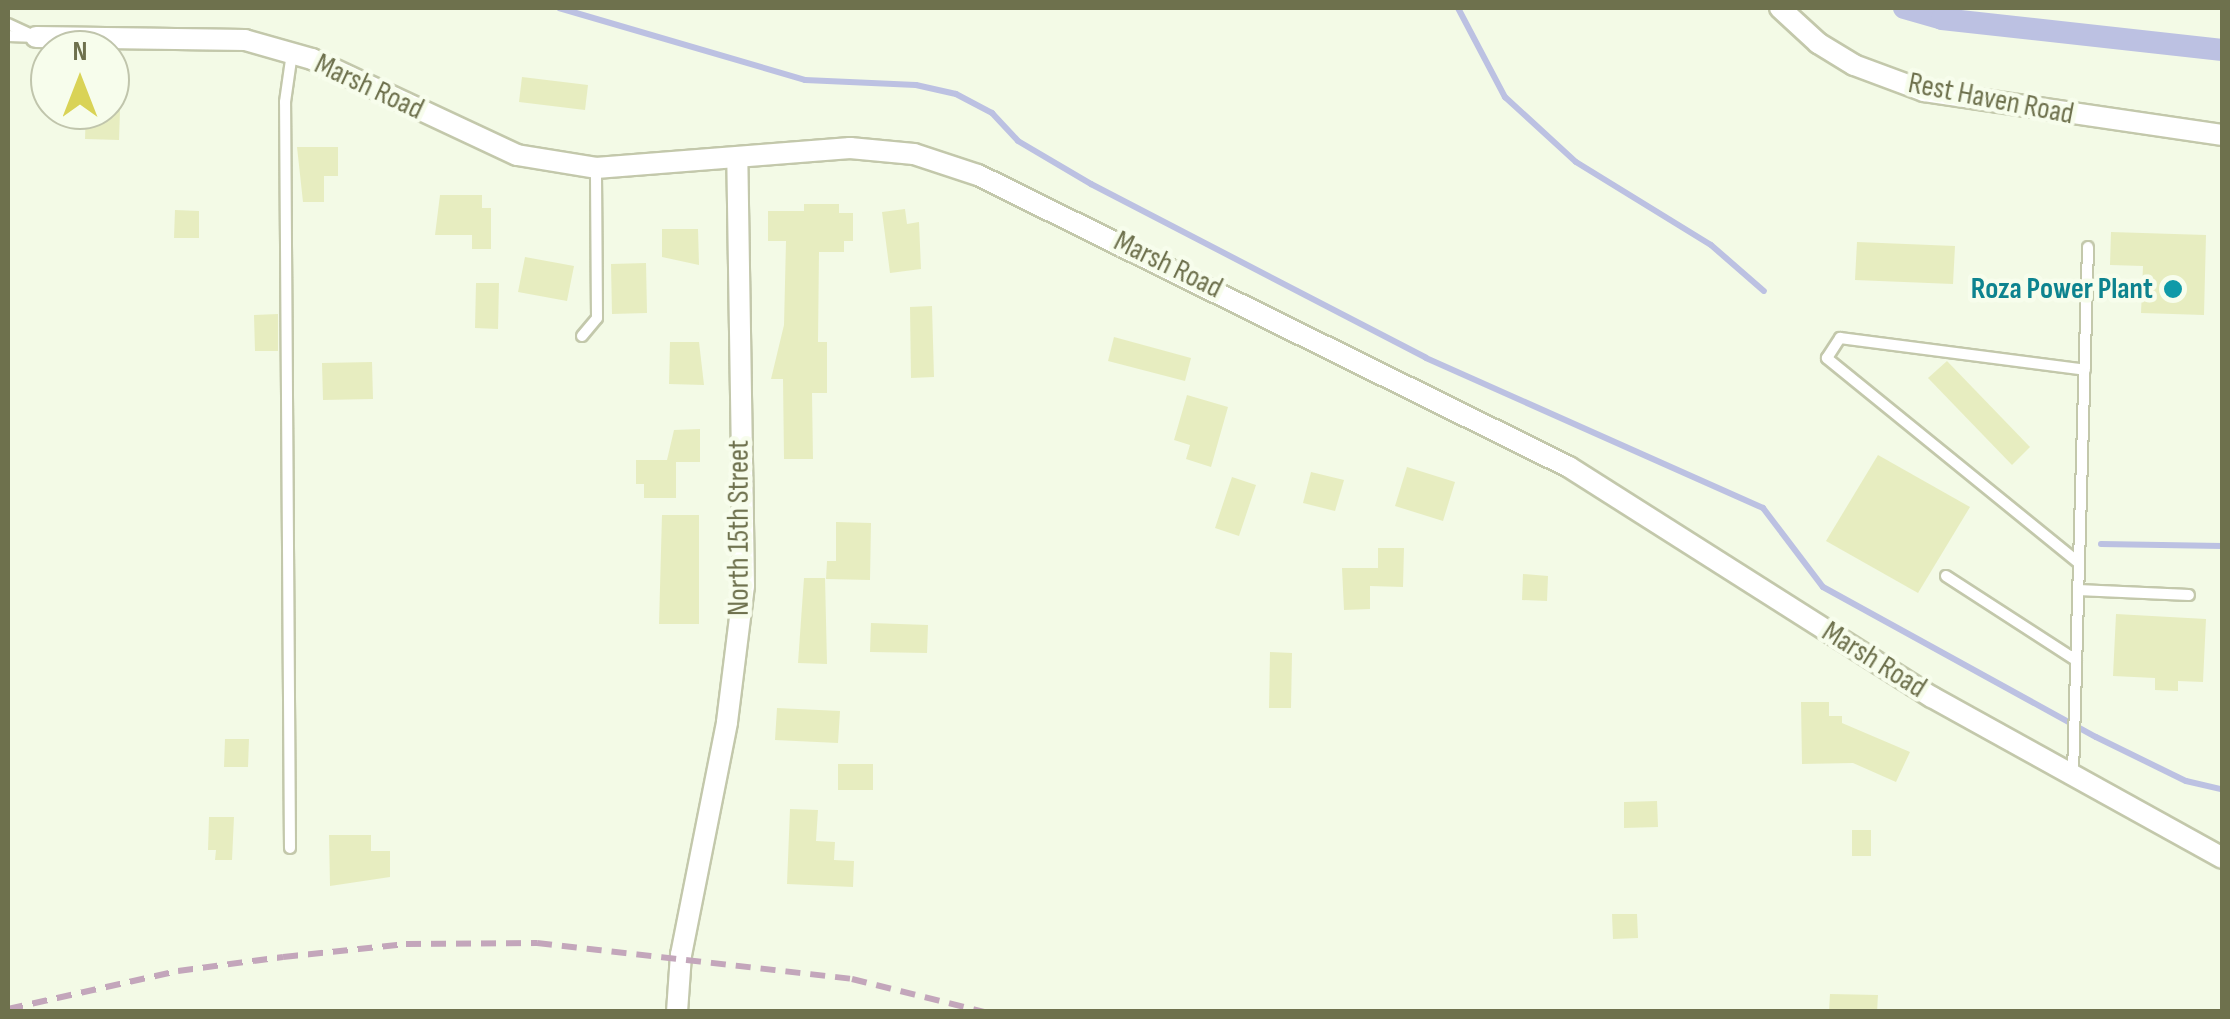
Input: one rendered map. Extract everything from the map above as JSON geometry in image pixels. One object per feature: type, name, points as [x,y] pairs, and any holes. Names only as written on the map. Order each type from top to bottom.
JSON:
[{"type":"street","name":"Rest Haven Road","points":[[1780,8],[1818,43],[1854,65],[1924,91],[2222,135]]},
{"type":"street","name":"Marsh Road","points":[[130,38],[245,40],[292,54],[517,155],[596,168],[850,148],[914,154],[1027,197],[1569,467],[1932,698],[2216,854]]},
{"type":"street","name":"North 15th Street","points":[[677,1012],[681,955],[727,722],[744,586],[737,158]]},
{"type":"lane","points":[[290,848],[285,102],[292,54]]},
{"type":"lane","points":[[582,336],[597,318],[596,168]]},
{"type":"lane","points":[[2073,775],[2088,247]]},
{"type":"lane","points":[[2079,563],[1827,358],[1840,338],[2084,370]]},
{"type":"lane","points":[[1946,576],[2076,660]]},
{"type":"lane","points":[[2078,590],[2189,596]]},
{"type":"building","points":[[522,77],[588,85],[585,110],[519,102]]},
{"type":"building","points":[[85,130],[119,130],[119,140],[85,139]]},
{"type":"building","points":[[297,147],[338,147],[338,176],[324,176],[324,202],[303,202]]},
{"type":"building","points":[[440,195],[482,195],[482,208],[491,208],[491,249],[472,249],[472,235],[435,235]]},
{"type":"building","points":[[804,204],[839,204],[839,213],[853,213],[853,241],[844,241],[844,252],[819,252],[818,342],[827,342],[827,393],[812,393],[813,459],[784,459],[783,379],[771,379],[784,325],[786,241],[768,241],[768,211],[804,211]]},
{"type":"building","points":[[905,209],[907,224],[919,222],[921,269],[890,273],[882,212]]},
{"type":"building","points":[[175,210],[199,211],[199,238],[174,238]]},
{"type":"building","points":[[662,229],[698,229],[699,265],[662,257]]},
{"type":"building","name":"Roza Power Plant","points":[[2111,232],[2206,235],[2204,315],[2141,313],[2143,266],[2110,265]]},
{"type":"building","points":[[1857,242],[1955,246],[1953,284],[1855,280]]},
{"type":"building","points":[[525,257],[574,266],[567,301],[518,292]]},
{"type":"building","points":[[646,263],[647,313],[612,314],[611,264]]},
{"type":"building","points":[[476,283],[499,283],[498,329],[475,328]]},
{"type":"building","points":[[932,306],[934,377],[911,378],[910,307]]},
{"type":"building","points":[[278,314],[278,351],[255,351],[254,315]]},
{"type":"building","points":[[1114,337],[1191,358],[1185,381],[1108,361]]},
{"type":"building","points":[[670,342],[699,342],[704,385],[669,384]]},
{"type":"building","points":[[1947,361],[2030,447],[2012,465],[1928,378]]},
{"type":"building","points":[[372,362],[373,399],[323,400],[322,363]]},
{"type":"building","points":[[1187,395],[1228,407],[1211,467],[1186,459],[1190,445],[1174,440]]},
{"type":"building","points":[[700,429],[700,462],[676,462],[676,498],[644,498],[644,484],[636,484],[636,460],[667,460],[674,430]]},
{"type":"building","points":[[1878,455],[1970,507],[1918,593],[1826,541]]},
{"type":"building","points":[[1407,467],[1455,482],[1443,521],[1395,506]]},
{"type":"building","points":[[1311,472],[1344,480],[1335,511],[1303,503]]},
{"type":"building","points":[[1232,477],[1256,485],[1239,536],[1215,528]]},
{"type":"building","points":[[662,515],[699,515],[699,624],[659,624]]},
{"type":"building","points":[[836,522],[871,523],[870,580],[826,579],[827,561],[836,561]]},
{"type":"building","points":[[1378,548],[1404,548],[1403,587],[1370,586],[1370,609],[1344,610],[1342,568],[1378,568]]},
{"type":"building","points":[[1523,574],[1548,576],[1547,601],[1522,600]]},
{"type":"building","points":[[804,578],[825,578],[827,664],[798,663]]},
{"type":"building","points":[[2116,614],[2206,619],[2203,682],[2178,681],[2178,691],[2155,690],[2155,678],[2113,676]]},
{"type":"building","points":[[871,623],[928,625],[927,653],[870,652]]},
{"type":"building","points":[[1270,652],[1292,653],[1291,708],[1269,708]]},
{"type":"building","points":[[1801,702],[1829,702],[1829,716],[1842,716],[1842,723],[1910,752],[1896,782],[1853,763],[1802,764]]},
{"type":"building","points":[[777,708],[840,711],[838,743],[775,740]]},
{"type":"building","points":[[225,739],[249,739],[248,767],[224,767]]},
{"type":"building","points":[[838,764],[873,764],[873,790],[838,790]]},
{"type":"building","points":[[1657,801],[1658,827],[1624,828],[1624,802]]},
{"type":"building","points":[[790,809],[818,810],[816,841],[835,842],[834,860],[854,861],[853,887],[787,884]]},
{"type":"building","points":[[209,817],[234,817],[232,860],[215,860],[216,850],[208,850]]},
{"type":"building","points":[[1852,830],[1871,830],[1871,856],[1852,856]]},
{"type":"building","points":[[329,835],[371,835],[371,851],[390,851],[390,877],[330,886]]},
{"type":"building","points":[[1612,914],[1637,914],[1638,938],[1613,939]]},
{"type":"building","points":[[1830,994],[1878,995],[1877,1012],[1829,1012]]},
{"type":"waterway","points":[[559,8],[805,80],[916,85],[956,94],[992,113],[1018,141],[1091,184],[1426,358],[1763,508],[1823,587],[2096,737],[2186,781],[2222,789]]},
{"type":"waterway","points":[[1458,8],[1505,97],[1576,162],[1711,245],[1764,291]]},
{"type":"waterway","points":[[1904,8],[1942,19],[2222,50]]},
{"type":"waterway","points":[[2101,544],[2222,546]]},
{"type":"railway","points":[[8,1009],[178,971],[283,957],[406,944],[537,943],[852,979],[984,1012]]},
{"type":"place","name":"Roza Power Plant","points":[[2173,289]]}]
